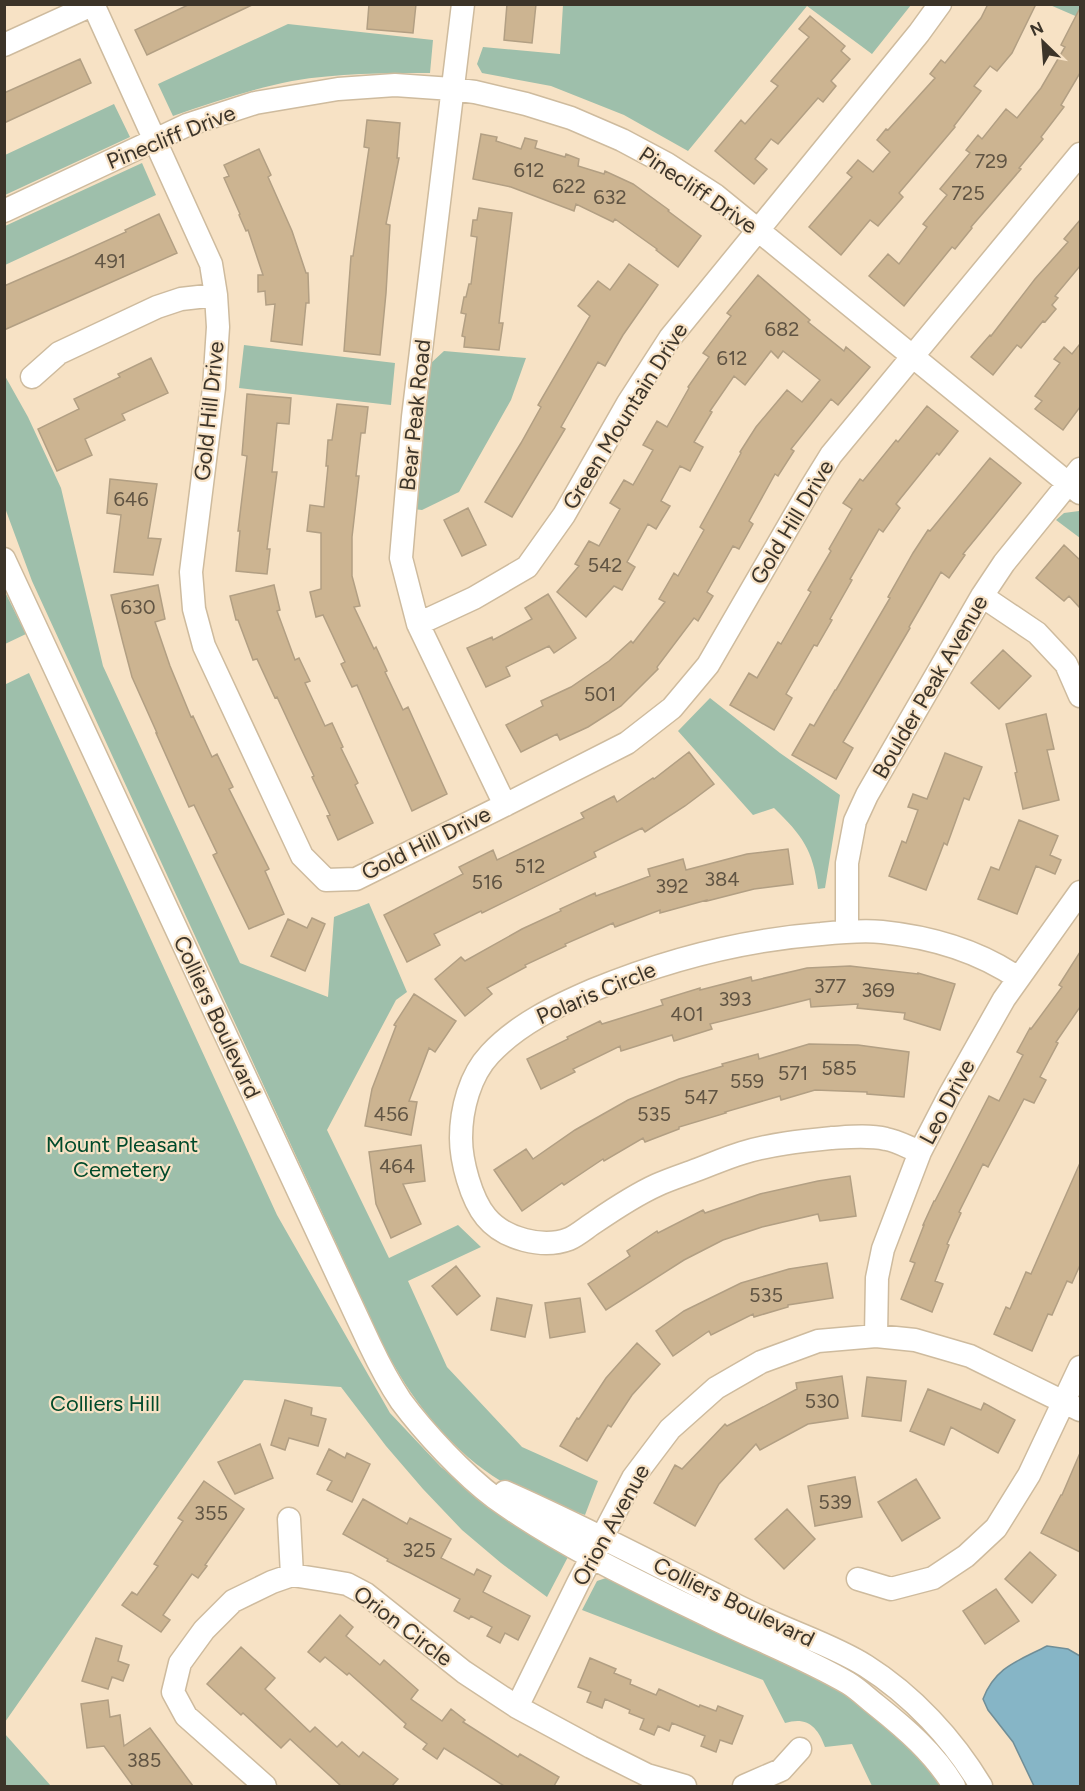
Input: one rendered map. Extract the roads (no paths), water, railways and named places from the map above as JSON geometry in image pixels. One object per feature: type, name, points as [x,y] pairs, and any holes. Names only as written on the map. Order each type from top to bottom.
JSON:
[{"type":"street","name":"Bear Peak Road","points":[[463,4],[413,417],[401,558],[418,624],[505,805]]},
{"type":"street","name":"Green Mountain Drive","points":[[418,624],[474,598],[527,567],[564,515],[628,403],[670,338],[919,33],[940,4]]},
{"type":"street","points":[[4,45],[93,5]]},
{"type":"street","name":"Gold Hill Drive","points":[[93,5],[211,264],[218,327],[214,388],[191,572],[194,609],[204,646],[302,856],[326,880],[356,879],[505,805],[627,743],[672,708],[708,664],[831,455],[1080,154]]},
{"type":"street","name":"Pinecliff Drive","points":[[4,211],[187,125],[255,103],[338,89],[384,86],[452,89],[516,102],[564,116],[622,140],[667,164],[705,189],[912,357],[1077,482]]},
{"type":"street","points":[[32,377],[59,353],[157,307],[181,299],[216,294]]},
{"type":"street","name":"Boulder Peak Avenue","points":[[847,932],[847,863],[855,821],[867,795],[982,596],[1004,563],[1077,482]]},
{"type":"street","name":"Colliers Boulevard","points":[[4,559],[370,1346],[401,1400],[420,1424],[454,1461],[493,1496],[526,1519],[764,1619],[865,1666],[907,1696],[960,1755],[981,1786]]},
{"type":"street","points":[[982,596],[1037,633],[1066,664],[1080,696]]},
{"type":"street","name":"Leo Drive","points":[[876,1336],[877,1278],[883,1249],[920,1152],[1005,999],[1080,892]]},
{"type":"street","name":"Polaris Circle","points":[[920,1152],[886,1139],[853,1137],[798,1142],[744,1152],[656,1185],[569,1239],[542,1244],[512,1237],[486,1218],[471,1190],[464,1168],[461,1121],[467,1097],[476,1076],[488,1056],[506,1038],[570,1000],[672,961],[742,944],[789,936],[880,932],[944,943],[974,952],[1018,978]]},
{"type":"street","name":"Orion Avenue","points":[[517,1707],[633,1478],[670,1429],[716,1388],[761,1362],[818,1341],[876,1336],[915,1340],[970,1356],[1072,1406]]},
{"type":"street","points":[[858,1579],[891,1589],[933,1578],[966,1556],[996,1528],[1072,1406],[1080,1367]]},
{"type":"street","points":[[265,1786],[186,1716],[173,1692],[180,1664],[204,1630],[233,1601],[292,1575],[289,1519]]},
{"type":"street","name":"Colliers Boulevard","points":[[597,1547],[849,1684],[908,1730],[930,1752],[954,1786]]},
{"type":"street","name":"Orion Circle","points":[[292,1575],[347,1584],[366,1594],[464,1672],[517,1707],[591,1748],[647,1775],[685,1786]]},
{"type":"street","points":[[744,1786],[781,1770],[800,1749]]},
{"type":"water","points":[[1047,1646],[1068,1649],[1080,1656],[1080,1786],[1034,1786],[1013,1742],[988,1710],[983,1699],[994,1679],[1001,1672]]},
{"type":"park label","name":"Mount Pleasant Cemetery","points":[[122,1156]]},
{"type":"park label","name":"Colliers Hill","points":[[105,1403]]}]
